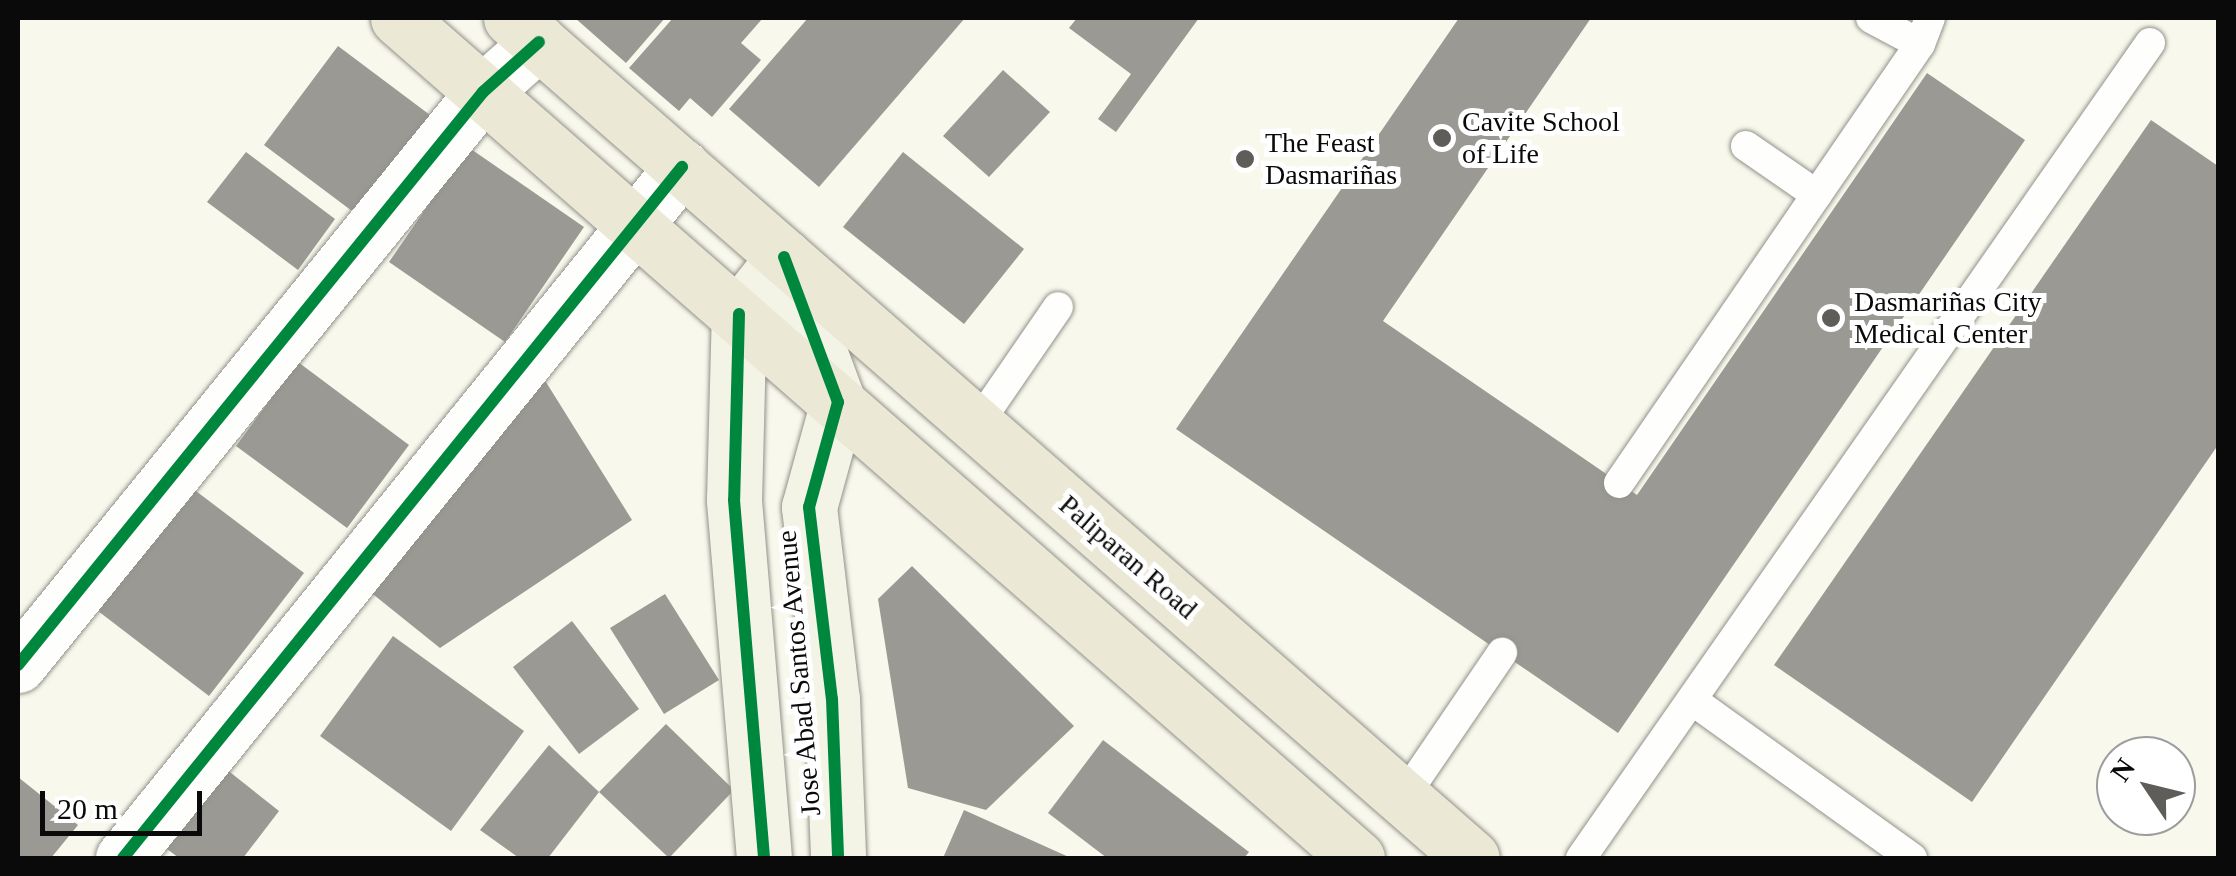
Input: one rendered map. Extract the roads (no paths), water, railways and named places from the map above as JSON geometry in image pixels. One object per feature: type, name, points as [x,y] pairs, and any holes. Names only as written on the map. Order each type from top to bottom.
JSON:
[{"type":"main road","points":[[398,18],[1357,858]]},
{"type":"main road","name":"Paliparan Road","points":[[525,30],[1472,858]]},
{"type":"main road","points":[[739,314],[784,257]]},
{"type":"main road","points":[[784,257],[838,402]]},
{"type":"main road","name":"Jose Abad Santos Avenue","points":[[739,314],[734,500],[764,858]]},
{"type":"main road","name":"Jose Abad Santos Avenue","points":[[838,402],[809,507],[832,699],[838,858]]},
{"type":"street","points":[[18,665],[483,92],[525,30]]},
{"type":"street","points":[[123,858],[633,222],[682,167]]},
{"type":"lane","points":[[1619,483],[1925,31],[1871,18]]},
{"type":"lane","points":[[1581,858],[2150,44]]},
{"type":"lane","points":[[1746,146],[1817,195]]},
{"type":"lane","points":[[977,425],[1058,307]]},
{"type":"lane","points":[[1402,798],[1502,653]]},
{"type":"lane","points":[[1692,700],[1912,858]]},
{"type":"place","name":"Cavite School of Life","points":[[1442,138]]},
{"type":"place","name":"The Feast Dasmariñas","points":[[1245,159]]},
{"type":"place","name":"Dasmariñas City Medical Center","points":[[1831,318]]}]
